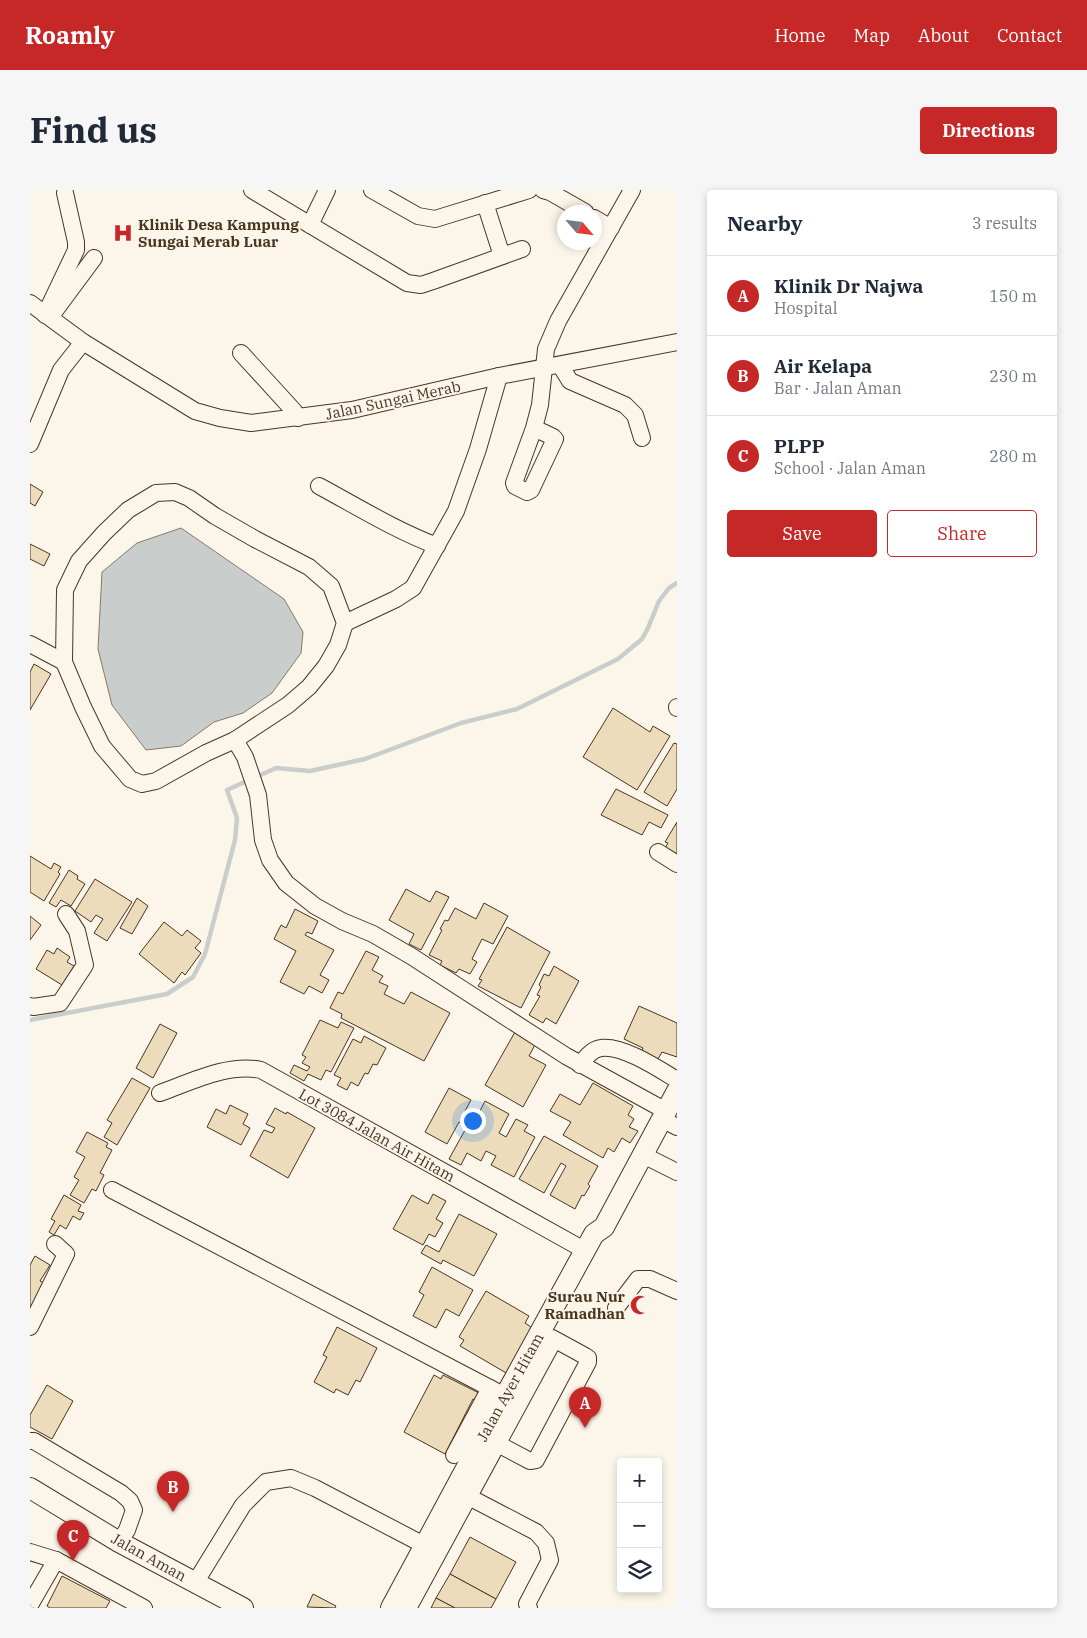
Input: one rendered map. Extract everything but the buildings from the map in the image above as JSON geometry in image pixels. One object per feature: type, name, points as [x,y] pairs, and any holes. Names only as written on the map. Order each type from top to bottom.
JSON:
[{"type":"main road","name":"Jalan Ayer Hitam","points":[[390,1608],[424,1545],[497,1392],[586,1250],[594,1234],[604,1227],[643,1155],[668,1119],[677,1091]]},
{"type":"main road","points":[[406,1608],[605,1240],[604,1227]]},
{"type":"main road","name":"Jalan Aman","points":[[30,1488],[119,1542],[243,1608]]},
{"type":"street","points":[[252,190],[407,283],[421,284],[433,281],[522,249]]},
{"type":"street","points":[[310,225],[327,190]]},
{"type":"street","points":[[372,190],[418,216],[435,219],[529,190]]},
{"type":"street","points":[[544,190],[573,205]]},
{"type":"street","points":[[534,428],[540,405],[546,349],[558,321],[632,190]]},
{"type":"street","points":[[47,317],[76,250],[76,242],[65,193]]},
{"type":"street","points":[[485,203],[502,256]]},
{"type":"street","points":[[602,223],[611,228]]},
{"type":"street","points":[[47,317],[94,258]]},
{"type":"street","name":"Jalan Sungai Merab","points":[[30,303],[83,342],[195,411],[220,418],[251,423],[352,410],[499,376],[677,342]]},
{"type":"street","points":[[30,444],[61,370],[83,342]]},
{"type":"street","points":[[242,353],[294,410],[298,418]]},
{"type":"street","points":[[560,365],[570,381],[625,405],[635,415],[642,438]]},
{"type":"street","points":[[345,623],[413,588],[456,511],[478,449],[499,376]]},
{"type":"street","points":[[319,486],[384,523],[437,546]]},
{"type":"street","points":[[175,492],[189,498],[215,516],[309,568],[331,586],[345,623],[338,646],[326,666],[309,686],[288,705],[235,740],[206,753],[156,780],[142,784],[130,779],[102,746],[64,662],[65,590],[79,561],[104,532],[128,510],[156,493],[175,492]]},
{"type":"street","points":[[30,644],[64,662]]},
{"type":"street","points":[[235,740],[245,757],[258,795],[262,840],[270,860],[286,883],[315,906],[342,921],[373,934],[411,956],[580,1065],[668,1119]]},
{"type":"street","points":[[658,852],[677,864]]},
{"type":"street","points":[[30,1006],[60,1003],[85,965],[77,931],[66,914]]},
{"type":"street","points":[[580,1065],[588,1055],[599,1048],[611,1048],[644,1061],[677,1080]]},
{"type":"street","name":"Lot 3084 Jalan Air Hitam","points":[[160,1093],[233,1069],[248,1067],[261,1070],[586,1250]]},
{"type":"street","points":[[643,1155],[677,1172]]},
{"type":"street","points":[[112,1190],[497,1392],[454,1455]]},
{"type":"street","points":[[30,1327],[66,1254],[55,1244]]},
{"type":"street","points":[[616,1308],[638,1279],[650,1279],[677,1291]]},
{"type":"street","points":[[496,1443],[530,1461],[536,1460],[588,1362],[588,1358],[585,1356],[552,1338]]},
{"type":"street","points":[[30,1441],[34,1441],[121,1493],[130,1501],[134,1510],[127,1530],[119,1542]]},
{"type":"street","points":[[195,1583],[243,1505],[266,1482],[291,1478],[316,1488],[424,1545]]},
{"type":"street","points":[[467,1496],[536,1532],[546,1543],[550,1560],[531,1607]]},
{"type":"street","points":[[30,1552],[56,1560],[144,1608]]},
{"type":"street","points":[[30,1605],[56,1560]]},
{"type":"shaded area","points":[[181,528],[284,599],[303,632],[301,653],[272,693],[243,713],[214,722],[181,746],[146,750],[112,705],[98,649],[102,572],[137,543]]},
{"type":"waterway","points":[[256,777],[276,768],[310,771],[365,759],[461,723],[517,709],[618,659],[642,639],[659,601],[669,588],[677,583]]},
{"type":"waterway","points":[[30,1020],[167,994],[193,977],[205,954],[235,840],[237,818],[227,790],[249,780]]},
{"type":"place","name":"Klinik Desa Kampung Sungai Merab Luar","points":[[123,233]]},
{"type":"place","name":"Surau Nur Ramadhan","points":[[640,1305]]},
{"type":"place","name":"Klinik Dr Najwa","points":[[585,1428]]},
{"type":"place","name":"Air Kelapa","points":[[173,1512]]},
{"type":"place","name":"PLPP","points":[[73,1561]]}]
